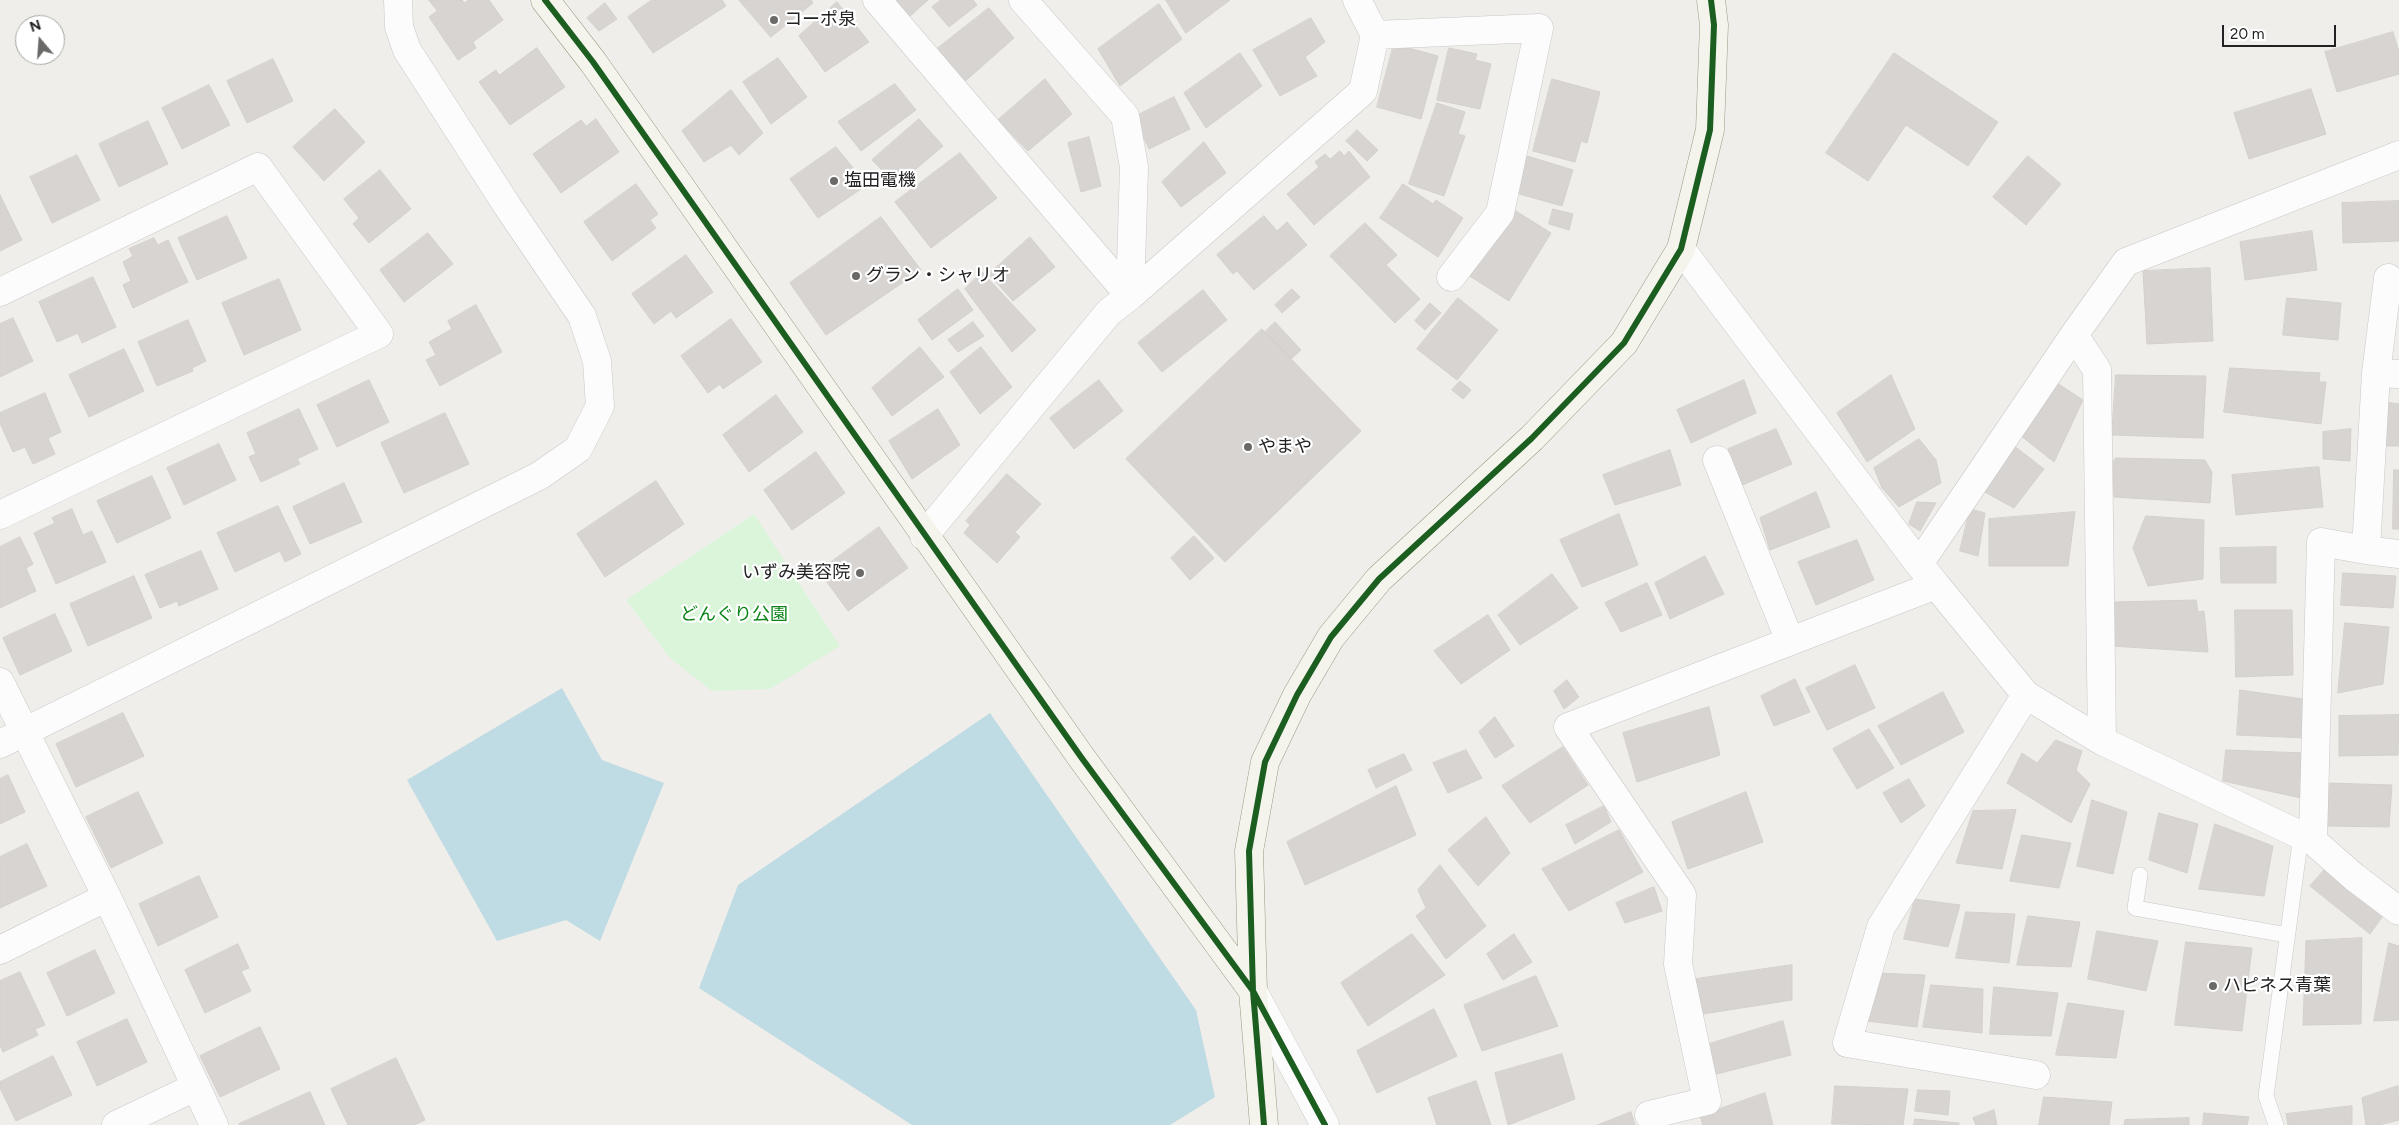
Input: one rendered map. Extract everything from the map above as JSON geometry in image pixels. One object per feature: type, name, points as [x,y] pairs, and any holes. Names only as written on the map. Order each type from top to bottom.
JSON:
[{"type":"street","points":[[12,738],[539,476],[578,449],[600,406],[597,361],[582,316],[508,207],[407,50],[399,27],[398,0]]},
{"type":"street","points":[[545,0],[605,78],[924,536],[1081,757],[1253,991],[1325,1125]]},
{"type":"street","points":[[877,0],[1130,296]]},
{"type":"street","points":[[1023,0],[1125,116],[1134,168],[1130,296]]},
{"type":"street","points":[[924,536],[1109,312],[1130,296],[1363,91],[1375,35],[1358,0]]},
{"type":"street","points":[[1264,1125],[1253,991],[1249,851],[1265,762],[1297,695],[1331,637],[1379,579],[1532,438],[1624,343],[1681,249],[1710,130],[1714,24],[1711,0]]},
{"type":"street","points":[[1375,35],[1539,28],[1500,213],[1451,277]]},
{"type":"street","points":[[1649,1114],[1707,1101],[1678,964],[1682,895],[1568,727],[1790,641],[1927,575],[2074,335],[2126,262],[2399,154]]},
{"type":"street","points":[[0,292],[258,167],[379,334],[0,515]]},
{"type":"street","points":[[1681,249],[1927,575],[2026,696],[2102,741],[2307,838],[2354,877],[2399,910]]},
{"type":"street","points":[[2366,550],[2388,374],[2388,278]]},
{"type":"street","points":[[2074,335],[2096,370],[2102,741]]},
{"type":"street","points":[[1717,460],[1790,641]]},
{"type":"street","points":[[2307,838],[2321,542],[2399,554]]},
{"type":"street","points":[[0,682],[12,738],[107,897],[214,1125]]},
{"type":"street","points":[[2026,696],[1881,928],[1847,1043],[2036,1075]]},
{"type":"street","points":[[0,950],[107,897]]},
{"type":"street","points":[[116,1125],[196,1087]]},
{"type":"lane","points":[[2276,1125],[2266,1096],[2287,935],[2307,838]]},
{"type":"lane","points":[[2140,875],[2135,908],[2287,935]]},
{"type":"green space","name":"どんぐり公園","points":[[754,514],[840,646],[770,689],[712,691],[670,658],[626,600]]},
{"type":"water","points":[[562,688],[602,760],[664,783],[600,941],[566,920],[497,941],[407,780]]},
{"type":"water","points":[[990,713],[1196,1010],[1215,1097],[1170,1125],[912,1125],[699,988],[738,885]]},
{"type":"building","points":[[429,0],[462,0],[464,3],[469,0],[489,0],[503,20],[473,42],[476,48],[458,60],[429,17],[437,11]]},
{"type":"building","points":[[652,0],[722,0],[726,6],[653,53],[628,17]]},
{"type":"building","name":"コーポ泉","points":[[739,0],[811,0],[813,3],[771,37]]},
{"type":"building","points":[[894,0],[928,0],[908,18]]},
{"type":"building","points":[[941,0],[973,0],[977,5],[949,27],[932,7]]},
{"type":"building","points":[[1166,0],[1230,0],[1186,33]]},
{"type":"building","points":[[837,2],[869,42],[825,72],[799,36]]},
{"type":"building","points":[[605,3],[617,19],[599,31],[587,18]]},
{"type":"building","points":[[1159,4],[1182,39],[1120,86],[1098,49]]},
{"type":"building","points":[[989,8],[1014,38],[963,83],[938,48]]},
{"type":"building","points":[[1311,18],[1325,42],[1305,57],[1317,76],[1280,96],[1253,50]]},
{"type":"building","points":[[2393,32],[2399,52],[2399,74],[2337,92],[2325,52]]},
{"type":"building","points":[[1394,44],[1438,56],[1421,119],[1377,107]]},
{"type":"building","points":[[537,48],[565,87],[510,125],[479,82],[496,70],[499,75]]},
{"type":"building","points":[[1449,48],[1477,54],[1475,60],[1491,64],[1480,109],[1437,100]]},
{"type":"building","points":[[1240,53],[1262,86],[1206,128],[1184,93]]},
{"type":"building","points":[[1894,53],[1998,122],[1968,166],[1906,125],[1868,181],[1826,153]]},
{"type":"building","points":[[778,58],[807,97],[771,124],[743,82]]},
{"type":"building","points":[[273,59],[293,101],[247,123],[227,81]]},
{"type":"building","points":[[1045,79],[1072,114],[1028,151],[998,120]]},
{"type":"building","points":[[1552,79],[1600,92],[1587,143],[1581,141],[1575,162],[1533,151]]},
{"type":"building","points":[[895,84],[916,110],[861,151],[838,122]]},
{"type":"building","points":[[209,85],[230,125],[182,149],[162,108]]},
{"type":"building","points":[[2311,89],[2326,134],[2249,159],[2234,113]]},
{"type":"building","points":[[731,90],[763,133],[739,155],[731,145],[704,162],[682,131]]},
{"type":"building","points":[[1174,97],[1190,129],[1149,149],[1134,117]]},
{"type":"building","points":[[1437,103],[1465,112],[1458,134],[1465,136],[1444,196],[1409,184]]},
{"type":"building","points":[[335,109],[365,142],[324,181],[293,147]]},
{"type":"building","points":[[596,119],[619,152],[561,193],[533,154],[581,120],[586,126]]},
{"type":"building","points":[[919,119],[943,146],[897,185],[872,160]]},
{"type":"building","points":[[148,121],[168,164],[119,187],[99,144]]},
{"type":"building","points":[[1357,130],[1378,150],[1367,161],[1346,141]]},
{"type":"building","points":[[1089,137],[1101,186],[1081,192],[1068,143]]},
{"type":"building","points":[[1204,142],[1226,173],[1181,207],[1162,182]]},
{"type":"building","points":[[836,147],[867,185],[818,218],[790,179]]},
{"type":"building","points":[[1340,151],[1344,156],[1349,151],[1370,177],[1314,225],[1287,194],[1319,167],[1315,162],[1325,154],[1330,159]]},
{"type":"building","points":[[960,153],[997,198],[931,248],[895,202]]},
{"type":"building","points":[[77,155],[100,200],[52,223],[30,177]]},
{"type":"building","points":[[1527,156],[1573,170],[1562,206],[1516,193]]},
{"type":"building","points":[[2028,156],[2061,184],[2026,225],[1993,197]]},
{"type":"building","points":[[380,170],[411,209],[369,243],[353,224],[359,218],[344,199]]},
{"type":"building","points":[[636,184],[658,214],[650,220],[656,228],[612,261],[584,222]]},
{"type":"building","points":[[1403,184],[1433,204],[1436,200],[1463,218],[1438,257],[1380,218]]},
{"type":"building","points":[[0,195],[22,240],[0,251]]},
{"type":"building","points":[[2399,201],[2399,241],[2343,243],[2342,203]]},
{"type":"building","points":[[1511,208],[1551,233],[1509,301],[1468,275]]},
{"type":"building","points":[[1553,209],[1573,214],[1569,230],[1549,224]]},
{"type":"building","points":[[227,216],[247,258],[197,280],[178,238]]},
{"type":"building","points":[[1264,216],[1277,231],[1287,222],[1307,245],[1254,290],[1237,271],[1233,274],[1217,255]]},
{"type":"building","name":"グラン・シャリオ","points":[[881,217],[921,270],[826,335],[790,283]]},
{"type":"building","points":[[1365,223],[1397,255],[1386,265],[1420,299],[1395,323],[1330,256]]},
{"type":"building","points":[[2312,231],[2317,270],[2245,280],[2240,242]]},
{"type":"building","points":[[428,233],[453,264],[404,302],[380,270]]},
{"type":"building","points":[[1030,237],[1055,267],[1013,301],[989,274]]},
{"type":"building","points":[[154,238],[158,245],[168,240],[188,282],[133,308],[123,285],[131,281],[123,262],[133,256],[129,249]]},
{"type":"building","points":[[686,255],[713,292],[676,318],[671,311],[654,324],[632,294]]},
{"type":"building","points":[[2210,268],[2213,341],[2147,344],[2143,271]]},
{"type":"building","points":[[982,272],[1036,330],[1012,352],[965,289]]},
{"type":"building","points":[[93,277],[116,327],[82,343],[78,333],[57,342],[39,302]]},
{"type":"building","points":[[279,279],[301,330],[244,355],[222,303]]},
{"type":"building","points":[[958,289],[973,310],[932,340],[918,320]]},
{"type":"building","points":[[1292,289],[1300,297],[1282,313],[1275,305]]},
{"type":"building","points":[[1203,290],[1227,320],[1162,372],[1138,343]]},
{"type":"building","points":[[1458,298],[1498,330],[1457,380],[1417,349]]},
{"type":"building","points":[[2287,298],[2341,303],[2338,340],[2283,335]]},
{"type":"building","points":[[1430,303],[1441,313],[1425,330],[1415,321]]},
{"type":"building","points":[[476,305],[502,352],[440,386],[426,360],[436,355],[429,342],[452,329],[448,321]]},
{"type":"building","points":[[13,318],[33,361],[0,377],[0,324]]},
{"type":"building","points":[[731,319],[762,362],[723,389],[720,384],[708,393],[681,356]]},
{"type":"building","points":[[188,320],[206,361],[192,368],[193,371],[157,386],[138,342]]},
{"type":"building","points":[[973,322],[984,336],[958,352],[948,340]]},
{"type":"building","points":[[1275,322],[1301,350],[1291,359],[1265,332]]},
{"type":"building","points":[[1262,329],[1361,431],[1225,562],[1126,459]]},
{"type":"building","points":[[920,347],[944,377],[892,416],[872,388]]},
{"type":"building","points":[[981,347],[1012,387],[980,414],[950,372]]},
{"type":"building","points":[[124,349],[144,391],[89,417],[69,375]]},
{"type":"building","points":[[2230,368],[2320,373],[2319,382],[2326,382],[2321,424],[2224,412]]},
{"type":"building","points":[[1891,375],[1915,429],[1867,462],[1837,413]]},
{"type":"building","points":[[2116,375],[2206,376],[2203,438],[2112,435]]},
{"type":"building","points":[[369,380],[389,422],[337,447],[317,405]]},
{"type":"building","points":[[1099,380],[1123,411],[1074,449],[1050,418]]},
{"type":"building","points":[[1744,380],[1756,413],[1691,443],[1677,410]]},
{"type":"building","points":[[1460,381],[1471,390],[1463,399],[1452,390]]},
{"type":"building","points":[[2057,383],[2083,400],[2054,462],[2021,436]]},
{"type":"building","points":[[45,393],[61,432],[48,438],[55,454],[33,464],[25,447],[13,452],[0,423],[0,413]]},
{"type":"building","points":[[776,395],[803,432],[749,472],[723,435]]},
{"type":"building","points":[[2384,402],[2399,404],[2399,446],[2386,446]]},
{"type":"building","points":[[299,409],[318,449],[297,459],[300,464],[261,482],[249,457],[256,454],[247,433]]},
{"type":"building","points":[[938,409],[960,445],[912,479],[889,441]]},
{"type":"building","points":[[445,413],[469,464],[404,493],[381,443]]},
{"type":"building","points":[[1776,429],[1792,464],[1740,486],[1728,449]]},
{"type":"building","points":[[2351,429],[2350,461],[2323,459],[2323,432]]},
{"type":"building","points":[[1919,439],[1936,460],[1941,483],[1899,507],[1882,488],[1874,468]]},
{"type":"building","points":[[219,444],[236,480],[184,505],[167,468]]},
{"type":"building","points":[[2013,445],[2044,469],[2014,508],[1983,491]]},
{"type":"building","points":[[1670,450],[1681,485],[1615,505],[1603,475]]},
{"type":"building","points":[[816,452],[845,493],[792,530],[764,490]]},
{"type":"building","points":[[2116,458],[2205,460],[2212,472],[2210,503],[2114,497],[2113,462]]},
{"type":"building","points":[[2319,467],[2323,507],[2236,515],[2232,475]]},
{"type":"building","points":[[2394,470],[2399,470],[2399,529],[2393,529]]},
{"type":"building","points":[[1007,474],[1041,504],[1015,532],[1020,537],[997,563],[964,533],[970,525],[966,521]]},
{"type":"building","points":[[152,476],[171,518],[117,543],[97,501]]},
{"type":"building","points":[[656,481],[684,524],[605,577],[577,534]]},
{"type":"building","points":[[344,483],[362,522],[310,544],[293,507]]},
{"type":"building","points":[[1816,492],[1830,527],[1770,550],[1760,518]]},
{"type":"building","points":[[1917,502],[1936,503],[1920,531],[1909,524]]},
{"type":"building","points":[[278,506],[301,554],[285,562],[280,551],[235,572],[217,533]]},
{"type":"building","points":[[72,509],[83,535],[92,531],[106,562],[56,584],[34,533],[55,523],[52,518]]},
{"type":"building","points":[[1970,509],[1985,513],[1978,556],[1960,551]]},
{"type":"building","points":[[2075,512],[2068,566],[1989,566],[1989,519]]},
{"type":"building","points":[[1619,514],[1638,565],[1582,587],[1560,540]]},
{"type":"building","points":[[2146,516],[2204,520],[2203,579],[2148,586],[2133,548]]},
{"type":"building","points":[[879,527],[908,568],[848,611],[819,571]]},
{"type":"building","points":[[1194,536],[1214,558],[1190,580],[1171,558]]},
{"type":"building","points":[[20,537],[33,564],[26,568],[36,591],[0,608],[0,547]]},
{"type":"building","points":[[1857,540],[1874,580],[1816,605],[1798,562]]},
{"type":"building","points":[[2276,547],[2276,583],[2221,583],[2220,548]]},
{"type":"building","points":[[201,551],[218,589],[179,606],[177,601],[160,608],[145,575]]},
{"type":"building","points":[[1705,556],[1724,594],[1670,619],[1655,583]]},
{"type":"building","points":[[2343,573],[2396,576],[2393,608],[2341,605]]},
{"type":"building","points":[[1552,574],[1578,608],[1520,645],[1498,615]]},
{"type":"building","points":[[134,576],[152,618],[88,646],[70,604]]},
{"type":"building","points":[[1647,583],[1662,615],[1621,632],[1605,603]]},
{"type":"building","points":[[2111,600],[2115,602],[2196,600],[2198,612],[2204,611],[2208,652],[2111,646]]},
{"type":"building","points":[[2235,610],[2292,610],[2293,675],[2236,677]]},
{"type":"building","points":[[55,614],[72,651],[20,675],[3,638]]},
{"type":"building","points":[[1488,615],[1510,650],[1461,684],[1434,651]]},
{"type":"building","points":[[2345,623],[2389,627],[2383,684],[2338,693]]},
{"type":"building","points":[[1855,665],[1875,708],[1827,730],[1806,688]]},
{"type":"building","points":[[1795,679],[1810,712],[1774,726],[1761,696]]},
{"type":"building","points":[[1567,680],[1579,697],[1564,709],[1554,691]]},
{"type":"building","points":[[2240,690],[2303,699],[2306,738],[2237,735]]},
{"type":"building","points":[[1943,692],[1964,732],[1901,765],[1878,726]]},
{"type":"building","points":[[1709,707],[1720,755],[1637,782],[1623,733]]},
{"type":"building","points":[[123,713],[144,756],[76,787],[56,744]]},
{"type":"building","points":[[2399,715],[2398,755],[2339,756],[2339,716]]},
{"type":"building","points":[[1495,717],[1514,746],[1495,758],[1479,732]]},
{"type":"building","points":[[1869,729],[1894,768],[1857,789],[1833,749]]},
{"type":"building","points":[[2056,740],[2082,751],[2076,770],[2090,784],[2071,823],[2007,783],[2022,753],[2037,763]]},
{"type":"building","points":[[1563,747],[1588,785],[1530,823],[1502,786]]},
{"type":"building","points":[[1466,750],[1482,778],[1448,793],[1433,763]]},
{"type":"building","points":[[2226,750],[2305,753],[2301,798],[2223,781]]},
{"type":"building","points":[[1404,754],[1412,770],[1376,788],[1368,770]]},
{"type":"building","points":[[8,775],[25,812],[0,824],[0,779]]},
{"type":"building","points":[[1909,779],[1925,806],[1901,823],[1883,793]]},
{"type":"building","points":[[2328,783],[2392,785],[2389,827],[2326,826]]},
{"type":"building","points":[[1396,786],[1416,835],[1305,885],[1287,842]]},
{"type":"building","points":[[138,792],[163,843],[111,868],[86,817]]},
{"type":"building","points":[[1746,792],[1763,842],[1688,869],[1672,822]]},
{"type":"building","points":[[2092,800],[2127,812],[2113,874],[2077,866]]},
{"type":"building","points":[[1604,806],[1611,822],[1575,844],[1566,825]]},
{"type":"building","points":[[2016,810],[2002,869],[1956,863],[1973,811]]},
{"type":"building","points":[[2159,813],[2198,824],[2187,873],[2149,860]]},
{"type":"building","points":[[1486,817],[1510,853],[1478,886],[1448,850]]},
{"type":"building","points":[[2215,824],[2273,846],[2264,896],[2199,889]]},
{"type":"building","points":[[1619,830],[1643,872],[1569,911],[1542,869]]},
{"type":"building","points":[[2022,835],[2071,843],[2059,888],[2010,881]]},
{"type":"building","points":[[27,844],[47,886],[0,908],[0,857]]},
{"type":"building","points":[[1440,865],[1486,926],[1446,959],[1416,916],[1426,908],[1418,890]]},
{"type":"building","points":[[2328,866],[2385,913],[2370,934],[2310,886]]},
{"type":"building","points":[[199,876],[218,917],[158,946],[139,904]]},
{"type":"building","points":[[1654,887],[1662,911],[1625,923],[1616,903]]},
{"type":"building","points":[[1915,899],[1960,905],[1948,947],[1904,939]]},
{"type":"building","points":[[1966,912],[2015,914],[2009,963],[1956,958]]},
{"type":"building","points":[[2028,916],[2080,922],[2071,967],[2017,965]]},
{"type":"building","points":[[2097,931],[2158,941],[2146,991],[2088,979]]},
{"type":"building","points":[[1412,934],[1445,975],[1368,1026],[1341,983]]},
{"type":"building","points":[[1514,934],[1532,962],[1503,980],[1487,954]]},
{"type":"building","points":[[2362,938],[2361,1024],[2303,1025],[2306,941]]},
{"type":"building","name":"ハピネス青葉","points":[[2186,942],[2252,948],[2242,1031],[2175,1025]]},
{"type":"building","points":[[2389,943],[2399,946],[2399,1020],[2374,1021]]},
{"type":"building","points":[[238,944],[249,968],[241,971],[251,991],[205,1013],[185,970]]},
{"type":"building","points":[[95,950],[115,993],[67,1016],[47,973]]},
{"type":"building","points":[[1792,965],[1792,1000],[1703,1014],[1696,979]]},
{"type":"building","points":[[20,972],[45,1025],[35,1029],[38,1035],[3,1052],[0,1045],[0,981]]},
{"type":"building","points":[[1876,973],[1925,975],[1917,1027],[1866,1021]]},
{"type":"building","points":[[1536,976],[1558,1026],[1482,1051],[1464,1005]]},
{"type":"building","points":[[1931,985],[1983,989],[1982,1033],[1923,1027]]},
{"type":"building","points":[[1994,987],[2058,993],[2051,1036],[1990,1034]]},
{"type":"building","points":[[2068,1003],[2124,1011],[2116,1058],[2056,1055]]},
{"type":"building","points":[[1434,1009],[1457,1056],[1377,1093],[1357,1051]]},
{"type":"building","points":[[127,1019],[147,1062],[97,1086],[77,1042]]},
{"type":"building","points":[[1783,1021],[1791,1055],[1713,1075],[1706,1045]]},
{"type":"building","points":[[260,1027],[280,1069],[220,1097],[200,1056]]},
{"type":"building","points":[[1562,1054],[1575,1099],[1508,1125],[1495,1073]]},
{"type":"building","points":[[53,1056],[72,1095],[16,1121],[0,1088],[0,1082]]},
{"type":"building","points":[[396,1058],[425,1120],[414,1125],[348,1125],[331,1089]]},
{"type":"building","points":[[1476,1081],[1491,1125],[1437,1125],[1428,1098]]},
{"type":"building","points":[[1835,1086],[1908,1089],[1903,1125],[1832,1124]]},
{"type":"building","points":[[2398,1086],[2399,1120],[2379,1125],[2366,1125],[2362,1098]]},
{"type":"building","points":[[1918,1090],[1950,1091],[1948,1115],[1915,1111]]},
{"type":"building","points":[[310,1092],[325,1125],[239,1124]]},
{"type":"building","points":[[1765,1093],[1773,1125],[1703,1125],[1700,1116]]},
{"type":"building","points":[[2044,1097],[2112,1102],[2109,1125],[2039,1125]]},
{"type":"building","points":[[2352,1106],[2352,1125],[2288,1125],[2286,1114]]},
{"type":"building","points":[[1994,1110],[1997,1125],[1976,1125],[1973,1118]]},
{"type":"building","points":[[1631,1112],[1635,1125],[1598,1125]]},
{"type":"building","points":[[2204,1113],[2249,1117],[2247,1125],[2203,1125]]},
{"type":"building","points":[[2189,1118],[2189,1125],[2124,1125],[2125,1120]]},
{"type":"building","points":[[1915,1119],[1959,1123],[1959,1125],[1914,1125]]},
{"type":"cycle path","points":[[545,0],[593,62],[1081,757],[1253,991],[1325,1125]]},
{"type":"cycle path","points":[[1264,1125],[1253,991],[1249,851],[1265,762],[1297,695],[1331,637],[1379,579],[1532,438],[1624,343],[1681,249],[1710,130],[1714,25],[1711,0]]},
{"type":"place","name":"コーポ泉","points":[[774,20]]},
{"type":"place","name":"塩田電機","points":[[834,181]]},
{"type":"place","name":"グラン・シャリオ","points":[[856,276]]},
{"type":"place","name":"やまや","points":[[1248,447]]},
{"type":"place","name":"いずみ美容院","points":[[860,573]]},
{"type":"place","name":"ハピネス青葉","points":[[2213,986]]}]
